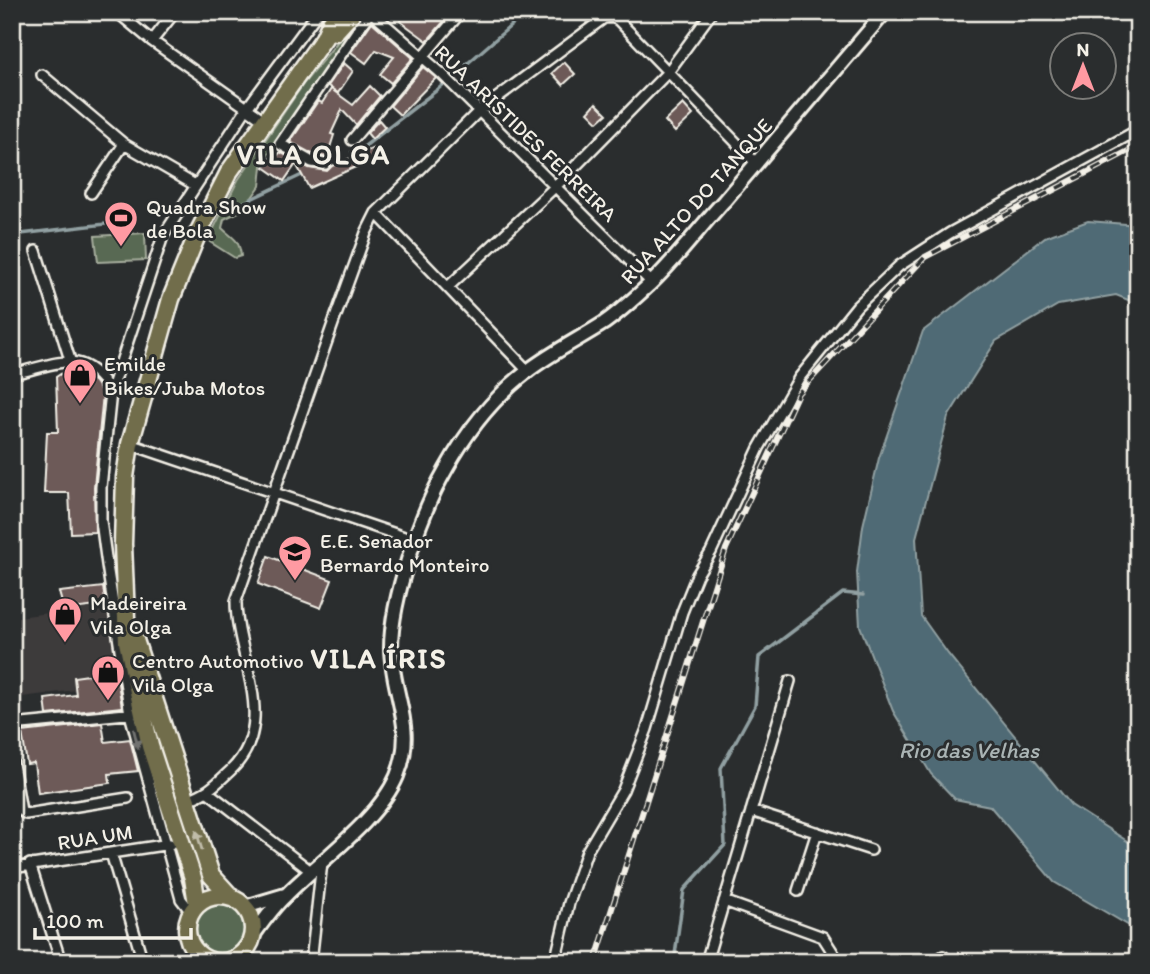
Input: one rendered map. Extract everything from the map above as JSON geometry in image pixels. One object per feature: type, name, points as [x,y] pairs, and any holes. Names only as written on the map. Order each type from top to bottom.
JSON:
[{"type":"highway","points":[[122,623],[136,641],[211,875],[238,902],[252,921],[247,950],[235,958],[210,961],[194,950],[188,938],[187,924],[194,908],[193,878],[183,842],[136,713],[122,623],[125,477],[130,444],[171,299],[197,235],[229,172],[324,38],[339,12]]},
{"type":"highway","points":[[324,38],[339,29],[353,12]]},
{"type":"highway","points":[[194,908],[208,898],[220,895],[238,902]]},
{"type":"main road","name":"RUA ALTO DO TANQUE","points":[[247,950],[286,895],[379,806],[396,778],[404,755],[405,724],[391,649],[394,613],[433,494],[471,429],[498,398],[528,371],[570,341],[605,322],[652,283],[886,12]]},
{"type":"main road","name":"RUA ALTO DO TANQUE","points":[[238,902],[286,895]]},
{"type":"street","points":[[117,12],[152,41],[264,120]]},
{"type":"street","points":[[152,41],[175,12]]},
{"type":"street","points":[[122,623],[101,521],[101,487],[111,392],[163,236],[247,108],[318,12]]},
{"type":"street","points":[[324,164],[312,162],[280,144],[371,12]]},
{"type":"street","name":"RUA ARISTIDES FERREIRA","points":[[371,12],[442,74],[652,283]]},
{"type":"street","points":[[352,140],[461,12]]},
{"type":"street","points":[[448,286],[556,186],[668,72],[712,12]]},
{"type":"street","points":[[187,800],[208,792],[235,766],[250,743],[255,723],[254,699],[236,622],[236,601],[347,283],[376,213],[478,112],[604,18],[612,17],[618,20],[756,163]]},
{"type":"street","points":[[42,75],[124,145],[195,185]]},
{"type":"street","points":[[555,962],[569,903],[587,851],[628,778],[647,729],[682,612],[697,575],[711,552],[759,449],[799,378],[856,306],[899,266],[950,233],[1138,130]]},
{"type":"street","points":[[91,193],[124,145]]},
{"type":"street","points":[[376,213],[528,371]]},
{"type":"street","points":[[36,251],[70,360]]},
{"type":"street","points":[[12,374],[70,360],[81,362],[102,377],[111,392]]},
{"type":"street","points":[[130,444],[416,541]]},
{"type":"street","points":[[706,962],[790,681]]},
{"type":"street","points":[[12,725],[158,709]]},
{"type":"street","points":[[136,713],[165,844],[181,899],[194,908]]},
{"type":"street","points":[[12,758],[21,811],[26,814],[128,798]]},
{"type":"street","points":[[208,792],[312,872]]},
{"type":"street","points":[[751,811],[871,850]]},
{"type":"street","points":[[798,891],[817,832]]},
{"type":"street","name":"RUA UM","points":[[12,868],[183,842]]},
{"type":"street","points":[[111,853],[143,962]]},
{"type":"street","points":[[312,962],[322,862]]},
{"type":"street","points":[[30,864],[61,962]]},
{"type":"street","points":[[724,901],[823,937],[839,962]]},
{"type":"shaded area","name":"Madeireira Vila Olga","points":[[112,604],[121,670],[74,677],[76,690],[22,697],[24,715],[12,716],[12,618]]},
{"type":"green space","points":[[360,14],[353,29],[275,142],[262,166],[260,186],[243,210],[224,219],[222,228],[239,246],[241,256],[235,258],[210,242],[209,238],[238,180],[304,83]]},
{"type":"green space","name":"Quadra Show de Bola","points":[[145,233],[146,260],[98,262],[95,236]]},
{"type":"green space","points":[[209,905],[229,905],[243,919],[243,939],[229,953],[209,953],[195,939],[195,919]]},
{"type":"water","name":"Rio das Velhas","points":[[1088,221],[1138,225],[1138,304],[1116,295],[1058,305],[996,341],[948,417],[916,538],[921,616],[948,654],[1071,805],[1138,848],[1138,931],[1054,882],[990,806],[955,799],[931,774],[893,711],[860,626],[857,572],[863,526],[879,458],[923,331],[1045,237]]},
{"type":"building","points":[[408,12],[452,12],[427,41],[400,21]]},
{"type":"building","points":[[372,22],[413,58],[391,83],[380,74],[394,57],[376,50],[366,63],[351,52]]},
{"type":"building","points":[[564,62],[575,74],[563,85],[552,73]]},
{"type":"building","points":[[344,63],[353,71],[338,93],[328,86]]},
{"type":"building","points":[[423,67],[436,78],[400,115],[390,106]]},
{"type":"building","points":[[370,86],[380,96],[356,125],[342,110],[331,134],[334,135],[327,157],[314,155],[290,142],[318,101],[322,103],[331,89],[353,105]]},
{"type":"building","points":[[596,103],[607,114],[598,122],[588,112]]},
{"type":"building","points":[[683,104],[693,115],[675,132],[665,121]]},
{"type":"building","points":[[379,120],[385,127],[372,139],[367,133]]},
{"type":"building","points":[[374,148],[378,157],[309,188],[296,164],[284,181],[264,167],[274,153],[278,155],[280,152],[309,168],[327,171],[332,166]]},
{"type":"building","points":[[65,371],[86,374],[103,394],[94,487],[95,532],[71,533],[69,493],[44,493],[47,432],[58,432],[56,377]]},
{"type":"building","name":"E.E. Senador Bernardo Monteiro","points":[[268,556],[332,580],[321,608],[258,584]]},
{"type":"building","points":[[103,587],[106,605],[64,610],[59,592]]},
{"type":"building","points":[[116,671],[122,707],[47,715],[45,699],[76,695],[74,677]]},
{"type":"building","points":[[102,723],[105,742],[130,739],[138,771],[109,774],[110,783],[38,793],[34,763],[27,764],[22,732]]},
{"type":"waterway","points":[[352,152],[365,146],[437,90],[514,23],[537,12]]},
{"type":"waterway","points":[[230,209],[304,174]]},
{"type":"waterway","points":[[12,235],[114,223]]},
{"type":"waterway","points":[[674,962],[684,890],[725,845],[721,768],[755,706],[759,657],[843,593],[863,595]]},
{"type":"railway","points":[[595,962],[726,549],[798,393],[925,257],[1138,146]]},
{"type":"place","name":"Quadra Show de Bola","points":[[121,248]]},
{"type":"place","name":"Emilde Bikes/Juba Motos","points":[[80,405]]},
{"type":"place","name":"E.E. Senador Bernardo Monteiro","points":[[295,582]]},
{"type":"place","name":"Madeireira Vila Olga","points":[[65,644]]},
{"type":"place","name":"Centro Automotivo Vila Olga","points":[[108,702]]},
{"type":"district","name":"VILA OLGA","points":[[314,154]]},
{"type":"district","name":"VILA ÍRIS","points":[[379,658]]}]
